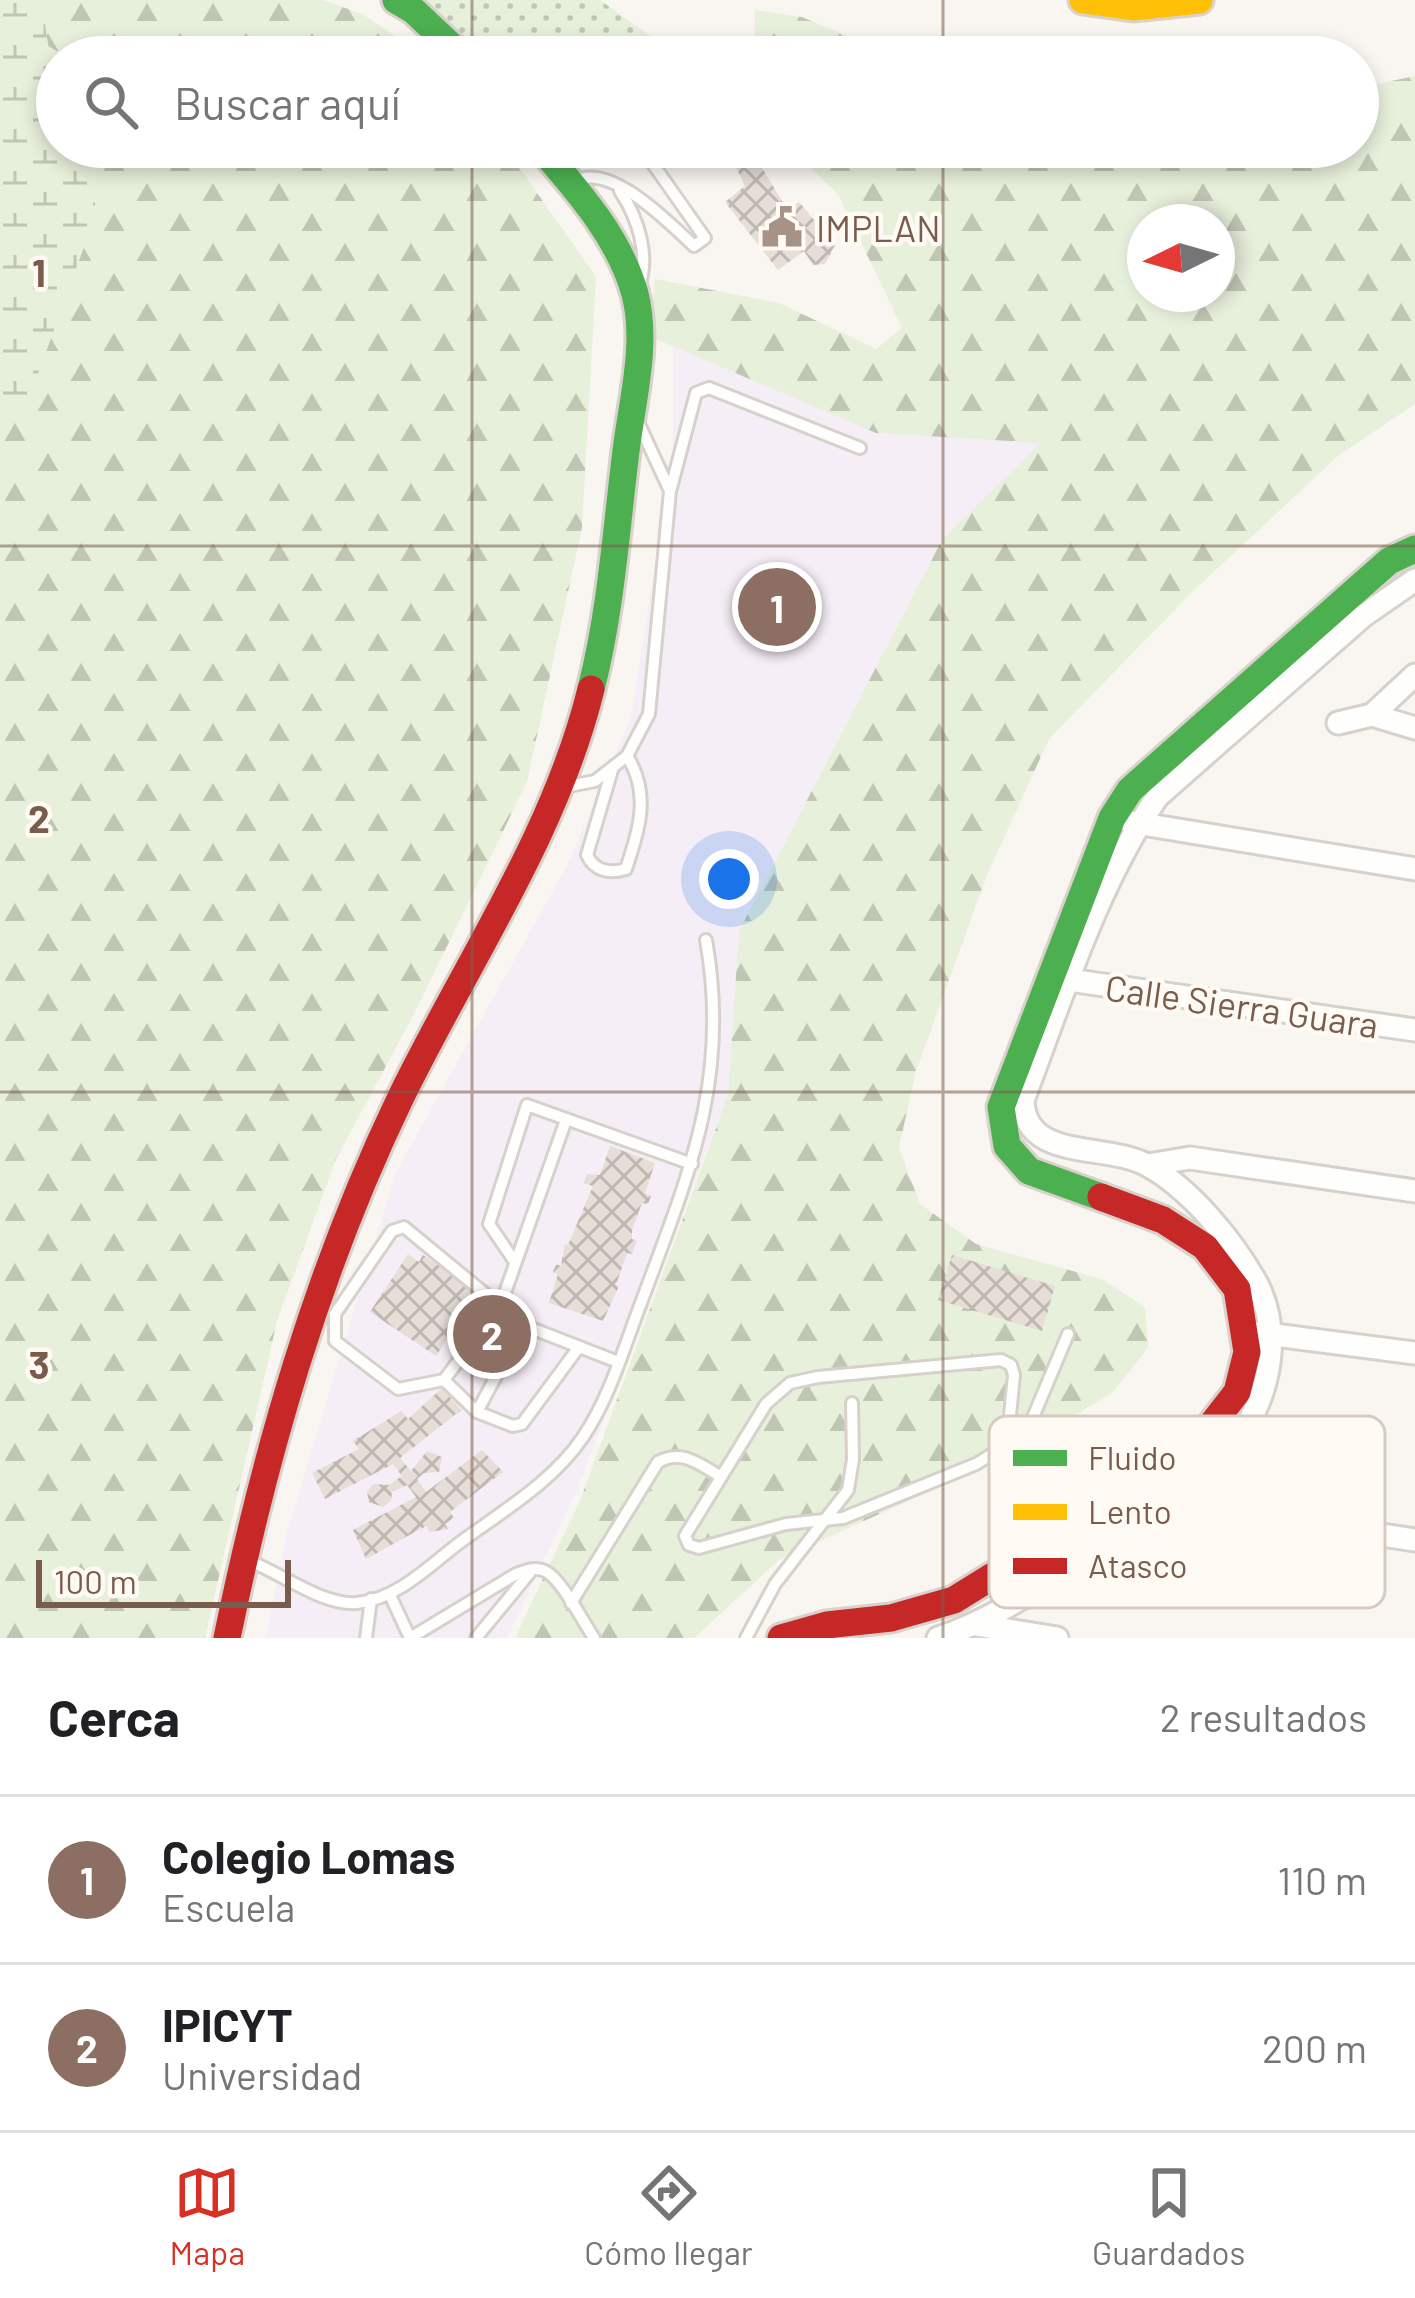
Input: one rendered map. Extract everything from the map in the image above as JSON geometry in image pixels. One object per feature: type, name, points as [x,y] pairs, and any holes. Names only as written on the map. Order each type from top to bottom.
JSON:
[{"type":"street","points":[[396,0],[441,36]]},
{"type":"street","points":[[1083,0],[1133,7],[1199,0]]},
{"type":"street","points":[[227,1638],[271,1439],[318,1289],[376,1149],[556,789],[600,658],[632,409],[638,341],[636,294],[618,256],[558,168]]},
{"type":"street","points":[[1253,1416],[1266,1387],[1260,1290],[1233,1242],[1148,1166],[1127,1156],[1052,1142],[1031,1132],[1023,1120],[1022,1100],[1125,821],[1130,790],[1405,569]]},
{"type":"street","points":[[1338,723],[1372,715],[1415,675]]},
{"type":"street","points":[[1372,715],[1415,728]]},
{"type":"street","points":[[1125,821],[1415,869]]},
{"type":"street","points":[[1125,821],[1001,1107],[1007,1146],[1029,1171],[1163,1220],[1205,1247],[1237,1288],[1260,1334]]},
{"type":"street","name":"Calle Sierra Guara","points":[[1069,980],[1415,1030]]},
{"type":"street","points":[[1148,1166],[1190,1158],[1415,1191]]},
{"type":"street","points":[[1260,1334],[1415,1353]]},
{"type":"street","points":[[1218,1416],[1237,1392],[1247,1352],[1260,1334]]},
{"type":"street","points":[[1385,1535],[1415,1540]]},
{"type":"street","points":[[783,1637],[827,1625],[891,1618],[954,1600],[989,1578]]},
{"type":"street","points":[[954,1600],[974,1631]]},
{"type":"street","points":[[974,1631],[1010,1608]]},
{"type":"street","points":[[938,1638],[974,1631],[1057,1638]]},
{"type":"lane","points":[[572,184],[583,176],[615,183],[694,246],[705,238],[656,168]]},
{"type":"lane","points":[[615,183],[643,243],[646,261],[636,294]]},
{"type":"lane","points":[[556,789],[595,782],[614,767],[627,756],[649,714],[670,491],[696,393],[709,388],[860,448]]},
{"type":"lane","points":[[632,409],[670,491]]},
{"type":"lane","points":[[614,767],[586,855],[594,866],[614,873],[626,869],[642,810],[638,773],[627,756]]},
{"type":"lane","points":[[244,1559],[338,1601],[390,1595],[542,1481],[582,1438],[618,1363],[692,1164],[709,1099],[714,986],[706,940]]},
{"type":"lane","points":[[515,1262],[489,1224],[527,1106],[692,1164]]},
{"type":"lane","points":[[566,1120],[501,1304],[444,1380],[398,1389],[335,1341],[335,1314],[392,1231],[404,1227],[501,1304],[523,1325],[618,1363]]},
{"type":"lane","points":[[476,1412],[523,1325]]},
{"type":"lane","points":[[1033,1416],[1067,1334]]},
{"type":"lane","points":[[444,1380],[476,1412],[513,1426],[522,1424],[579,1347]]},
{"type":"lane","points":[[989,1456],[843,1518],[786,1524],[699,1548],[689,1545],[685,1536],[766,1404],[790,1383],[1001,1360],[1011,1365],[1014,1375],[1010,1416]]},
{"type":"lane","points":[[746,1638],[775,1584],[848,1490],[854,1459],[852,1402]]},
{"type":"lane","points":[[571,1603],[658,1462],[682,1455],[720,1476]]},
{"type":"lane","points":[[390,1595],[410,1638],[515,1574],[533,1568],[555,1578],[594,1638]]},
{"type":"lane","points":[[476,1638],[533,1568]]},
{"type":"lane","points":[[366,1638],[371,1600]]},
{"type":"shaded area","points":[[673,345],[876,433],[1042,442],[943,538],[739,930],[728,1095],[575,1495],[507,1638],[266,1638],[287,1532],[396,1172],[568,864],[631,718],[673,448]]},
{"type":"green space","points":[[0,0],[42,0],[47,36],[36,36],[36,168],[96,168],[95,216],[31,393],[0,411]]},
{"type":"green space","points":[[42,0],[323,0],[362,14],[395,36],[47,36]]},
{"type":"green space","points":[[413,0],[600,0],[651,36],[465,36]]},
{"type":"green space","points":[[755,10],[802,17],[847,36],[754,36]]},
{"type":"green space","points":[[1415,76],[1415,404],[1339,455],[1192,592],[1049,739],[987,875],[915,1074],[899,1148],[920,1204],[976,1244],[1101,1279],[1145,1307],[1148,1348],[1112,1393],[1073,1416],[989,1416],[989,1465],[780,1559],[694,1638],[515,1638],[581,1498],[728,1095],[739,931],[943,538],[1041,443],[876,433],[649,336],[655,279],[779,303],[876,349],[902,328],[838,194],[811,168],[1379,168],[1379,84]]},
{"type":"green space","points":[[96,168],[520,168],[596,277],[582,527],[527,782],[413,1016],[336,1159],[277,1321],[205,1638],[0,1638],[0,411],[31,393],[95,216]]},
{"type":"building","name":"IMPLAN","points":[[736,168],[762,168],[787,209],[799,202],[835,245],[825,264],[813,265],[804,251],[778,270],[725,202],[745,186]]},
{"type":"building","points":[[610,1146],[655,1163],[645,1193],[651,1196],[648,1204],[642,1203],[632,1230],[632,1239],[637,1241],[632,1254],[627,1253],[603,1321],[549,1303],[558,1274],[553,1272],[556,1264],[561,1266],[565,1244],[593,1186],[584,1183],[587,1174],[600,1175]]},
{"type":"building","points":[[408,1254],[419,1262],[423,1255],[478,1292],[436,1356],[370,1312]]},
{"type":"building","points":[[952,1255],[1055,1286],[1042,1331],[938,1300]]},
{"type":"building","points":[[442,1388],[461,1410],[400,1458],[411,1471],[427,1451],[442,1457],[439,1472],[417,1479],[426,1492],[482,1450],[503,1472],[450,1512],[454,1518],[445,1524],[448,1529],[430,1532],[426,1526],[366,1559],[353,1530],[416,1497],[407,1485],[392,1492],[391,1501],[383,1507],[369,1502],[367,1492],[373,1484],[389,1485],[402,1476],[393,1464],[325,1499],[312,1473],[359,1449],[353,1441],[401,1411],[408,1419]]},
{"type":"traffic: fast","points":[[396,0],[441,36]]},
{"type":"traffic: fast","points":[[557,168],[619,253],[639,313],[638,372],[608,601],[591,689]]},
{"type":"traffic: fast","points":[[1101,1197],[1029,1171],[1007,1146],[1001,1107],[1112,818],[1130,790],[1389,561],[1415,549]]},
{"type":"traffic: slow","points":[[1083,0],[1133,7],[1199,0]]},
{"type":"traffic: jam","points":[[227,1638],[276,1432],[343,1231],[399,1101],[532,848],[575,743],[591,689]]},
{"type":"traffic: jam","points":[[1101,1197],[1163,1220],[1205,1247],[1237,1289],[1247,1352],[1237,1392],[1218,1416]]},
{"type":"traffic: jam","points":[[781,1638],[827,1625],[891,1618],[954,1600],[989,1578]]},
{"type":"place","name":"IMPLAN","points":[[782,227]]},
{"type":"place","name":"Colegio Lomas","points":[[777,607]]},
{"type":"place","name":"IPICYT","points":[[492,1334]]}]
